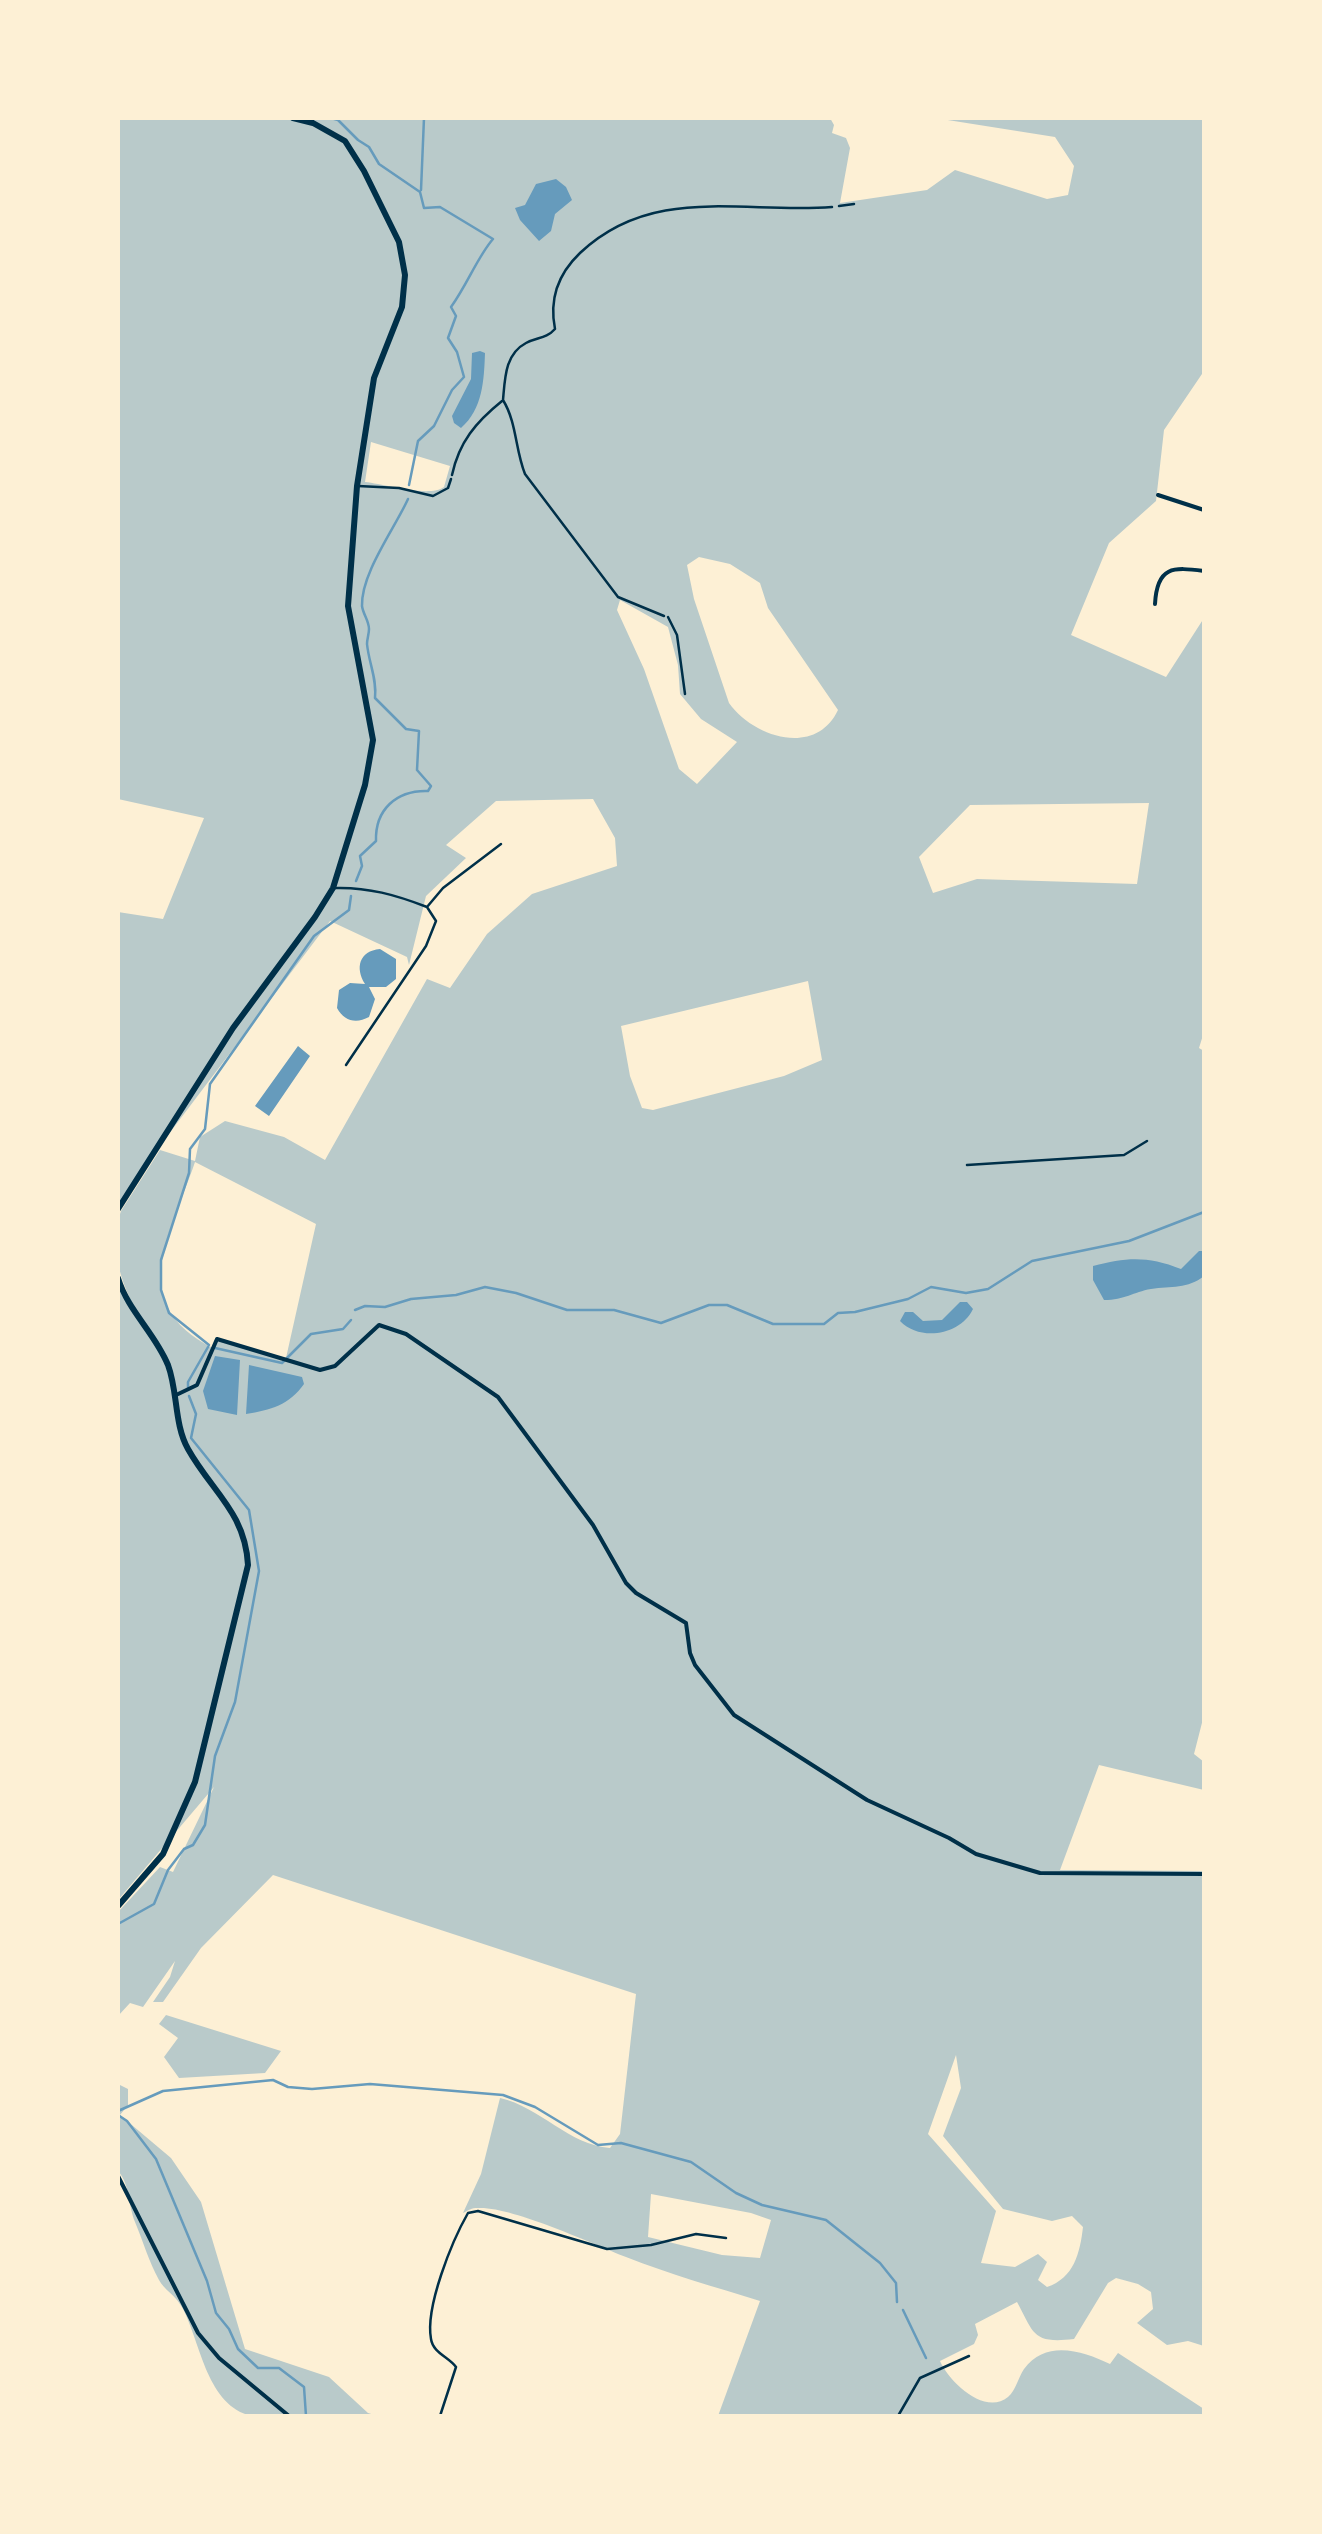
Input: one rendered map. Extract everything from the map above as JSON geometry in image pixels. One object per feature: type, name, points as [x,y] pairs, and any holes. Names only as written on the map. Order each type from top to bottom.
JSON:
[{"type":"main road","points":[[118,1209],[233,1028],[333,888],[365,785],[373,740],[348,606],[357,486],[374,378],[402,307],[406,275],[399,242],[345,140],[313,122],[293,118]]},
{"type":"main road","points":[[118,1278],[133,1312],[169,1368],[183,1438],[238,1518],[248,1565],[194,1782],[163,1854],[118,1906]]},
{"type":"street","points":[[1158,496],[1204,510]]},
{"type":"street","points":[[1155,604],[1158,583],[1166,573],[1176,567],[1204,571]]},
{"type":"street","points":[[174,1396],[194,1389],[217,1339],[320,1370],[328,1369],[383,1324],[438,1354],[498,1397],[592,1525],[626,1583],[686,1623],[695,1665],[734,1715],[867,1800],[976,1854],[1040,1872],[1204,1874]]},
{"type":"street","points":[[118,2176],[198,2333],[219,2358],[289,2416]]},
{"type":"lane","points":[[839,206],[854,204]]},
{"type":"lane","points":[[357,486],[399,488],[432,496],[448,488],[451,479]]},
{"type":"lane","points":[[668,617],[677,636],[685,694]]},
{"type":"lane","points":[[427,907],[443,888],[502,844]]},
{"type":"lane","points":[[333,888],[359,887],[399,896],[427,907],[436,921],[426,946],[346,1065]]},
{"type":"lane","points":[[898,2416],[920,2378],[969,2356]]},
{"type":"path","points":[[668,617],[636,608],[618,597],[525,474],[513,417],[503,400],[510,357],[525,343],[555,330],[551,311],[557,282],[572,260],[612,226],[668,209],[839,206]]},
{"type":"path","points":[[451,479],[462,443],[480,418],[503,400]]},
{"type":"path","points":[[967,1165],[1124,1155],[1147,1140]]},
{"type":"path","points":[[440,2416],[456,2367],[430,2341],[432,2324],[443,2265],[468,2212],[478,2210],[608,2248],[651,2245],[696,2234],[726,2238]]},
{"type":"shaded area","points":[[118,118],[830,118],[834,125],[832,133],[846,138],[850,148],[840,203],[927,190],[955,170],[1047,199],[1068,195],[1074,166],[1055,137],[935,118],[1204,118],[1204,371],[1164,430],[1156,501],[1109,543],[1071,635],[1166,677],[1204,618],[1204,1032],[1199,1048],[1204,1051],[1204,1715],[1194,1754],[1204,1762],[1204,1790],[1099,1765],[1060,1870],[1204,1871],[1204,2346],[1188,2341],[1167,2345],[1137,2323],[1153,2309],[1151,2292],[1116,2278],[1108,2283],[1074,2339],[1042,2338],[1027,2322],[1017,2302],[975,2324],[978,2335],[974,2344],[940,2361],[969,2394],[999,2402],[1013,2391],[1024,2369],[1043,2354],[1065,2350],[1110,2364],[1118,2353],[1204,2409],[1204,2416],[718,2416],[760,2301],[659,2269],[510,2213],[478,2208],[463,2213],[481,2174],[500,2098],[528,2109],[581,2140],[610,2148],[620,2134],[636,1994],[273,1875],[201,1948],[163,2002],[153,2002],[170,1977],[175,1961],[143,2007],[130,2003],[118,2016],[118,1912],[160,1867],[173,1872],[214,1787],[118,1900],[118,1274],[121,1289],[138,1314],[118,1264],[116,1237],[121,1211],[160,1150],[195,1161],[200,1137],[225,1121],[284,1137],[325,1160],[427,979],[450,988],[487,934],[532,894],[617,866],[615,838],[593,799],[496,801],[446,845],[466,858],[426,896],[409,965],[407,957],[330,921],[131,1184],[118,1213],[118,912],[163,919],[204,818],[118,799]],"holes":[[[371,442],[450,466],[444,487],[418,491],[365,482]],[[699,557],[730,564],[760,583],[768,608],[838,710],[828,725],[815,734],[785,737],[769,733],[740,715],[729,703],[694,599],[687,565]],[[620,600],[668,627],[678,665],[680,694],[701,719],[737,742],[697,784],[679,769],[644,669],[617,610]],[[1149,803],[1137,884],[977,879],[933,893],[919,857],[970,805]],[[808,981],[822,1060],[784,1076],[653,1110],[642,1108],[630,1076],[621,1026]],[[195,1162],[316,1224],[286,1358],[217,1340],[213,1348],[186,1330],[169,1310],[162,1288],[167,1240]],[[956,2055],[961,2088],[943,2136],[1003,2209],[1052,2221],[1072,2216],[1083,2227],[1077,2255],[1064,2277],[1047,2287],[1038,2280],[1047,2262],[1038,2254],[1015,2267],[981,2263],[996,2211],[928,2134]],[[651,2194],[771,2220],[760,2258],[722,2255],[648,2237]]]},
{"type":"shaded area","points":[[166,2015],[281,2051],[265,2073],[179,2078],[164,2057],[178,2038],[159,2024]]},
{"type":"shaded area","points":[[118,2084],[128,2089],[128,2105],[120,2115],[171,2158],[201,2202],[245,2349],[329,2377],[368,2413],[378,2416],[252,2416],[225,2400],[207,2372],[183,2309],[155,2273],[118,2171]]},
{"type":"water","points":[[556,179],[566,187],[572,200],[555,214],[551,231],[539,241],[520,220],[515,208],[525,205],[536,184]]},
{"type":"water","points":[[472,353],[485,353],[481,394],[474,412],[461,428],[452,416],[471,379]]},
{"type":"water","points":[[380,949],[396,959],[396,979],[386,987],[369,987],[375,999],[369,1017],[351,1020],[337,1008],[339,990],[350,983],[365,984],[361,961],[367,953]]},
{"type":"water","points":[[298,1046],[310,1056],[269,1116],[255,1106]]},
{"type":"water","points":[[1199,1251],[1204,1251],[1204,1276],[1185,1285],[1104,1300],[1093,1280],[1093,1266],[1137,1259],[1181,1269]]},
{"type":"water","points":[[960,1302],[967,1302],[973,1309],[950,1330],[918,1332],[900,1321],[905,1312],[913,1312],[923,1321],[942,1320]]},
{"type":"water","points":[[215,1356],[240,1360],[237,1415],[208,1409],[203,1391]]},
{"type":"water","points":[[249,1365],[302,1377],[304,1384],[279,1405],[246,1414]]},
{"type":"waterway","points":[[331,118],[369,147],[379,164],[420,192],[424,208],[440,207],[493,239],[451,307],[456,316],[448,338],[457,352],[464,377],[452,390],[434,426],[418,441],[409,485]]},
{"type":"waterway","points":[[421,190],[424,118]]},
{"type":"waterway","points":[[356,881],[362,866],[360,856],[376,841],[384,811],[397,798],[428,791],[431,786],[417,770],[419,731],[406,729],[375,698],[367,644],[369,626],[362,606],[373,565],[408,499]]},
{"type":"waterway","points":[[209,1345],[169,1313],[161,1290],[161,1260],[189,1173],[190,1149],[205,1129],[210,1084],[314,936],[349,910],[351,896]]},
{"type":"waterway","points":[[355,1310],[485,1287],[567,1310],[614,1310],[661,1323],[709,1305],[727,1305],[773,1324],[824,1324],[838,1313],[908,1299],[931,1287],[966,1293],[988,1289],[1032,1261],[1129,1241],[1204,1212]]},
{"type":"waterway","points":[[215,1348],[282,1363],[311,1334],[343,1329],[351,1320]]},
{"type":"waterway","points":[[188,1388],[208,1347]]},
{"type":"waterway","points":[[118,1924],[154,1904],[168,1870],[184,1849],[193,1845],[205,1825],[215,1756],[235,1702],[259,1571],[249,1510],[191,1438],[196,1414],[189,1396]]},
{"type":"waterway","points":[[118,2111],[163,2091],[273,2080],[288,2087],[312,2089],[370,2084],[503,2095],[535,2107],[598,2145],[621,2143],[691,2162],[736,2193],[762,2205],[826,2220],[880,2263],[896,2283],[897,2302]]},
{"type":"waterway","points":[[118,2115],[156,2159],[207,2281],[216,2313],[238,2349],[258,2368],[279,2368],[304,2387],[306,2416]]},
{"type":"waterway","points":[[903,2310],[926,2358]]}]
